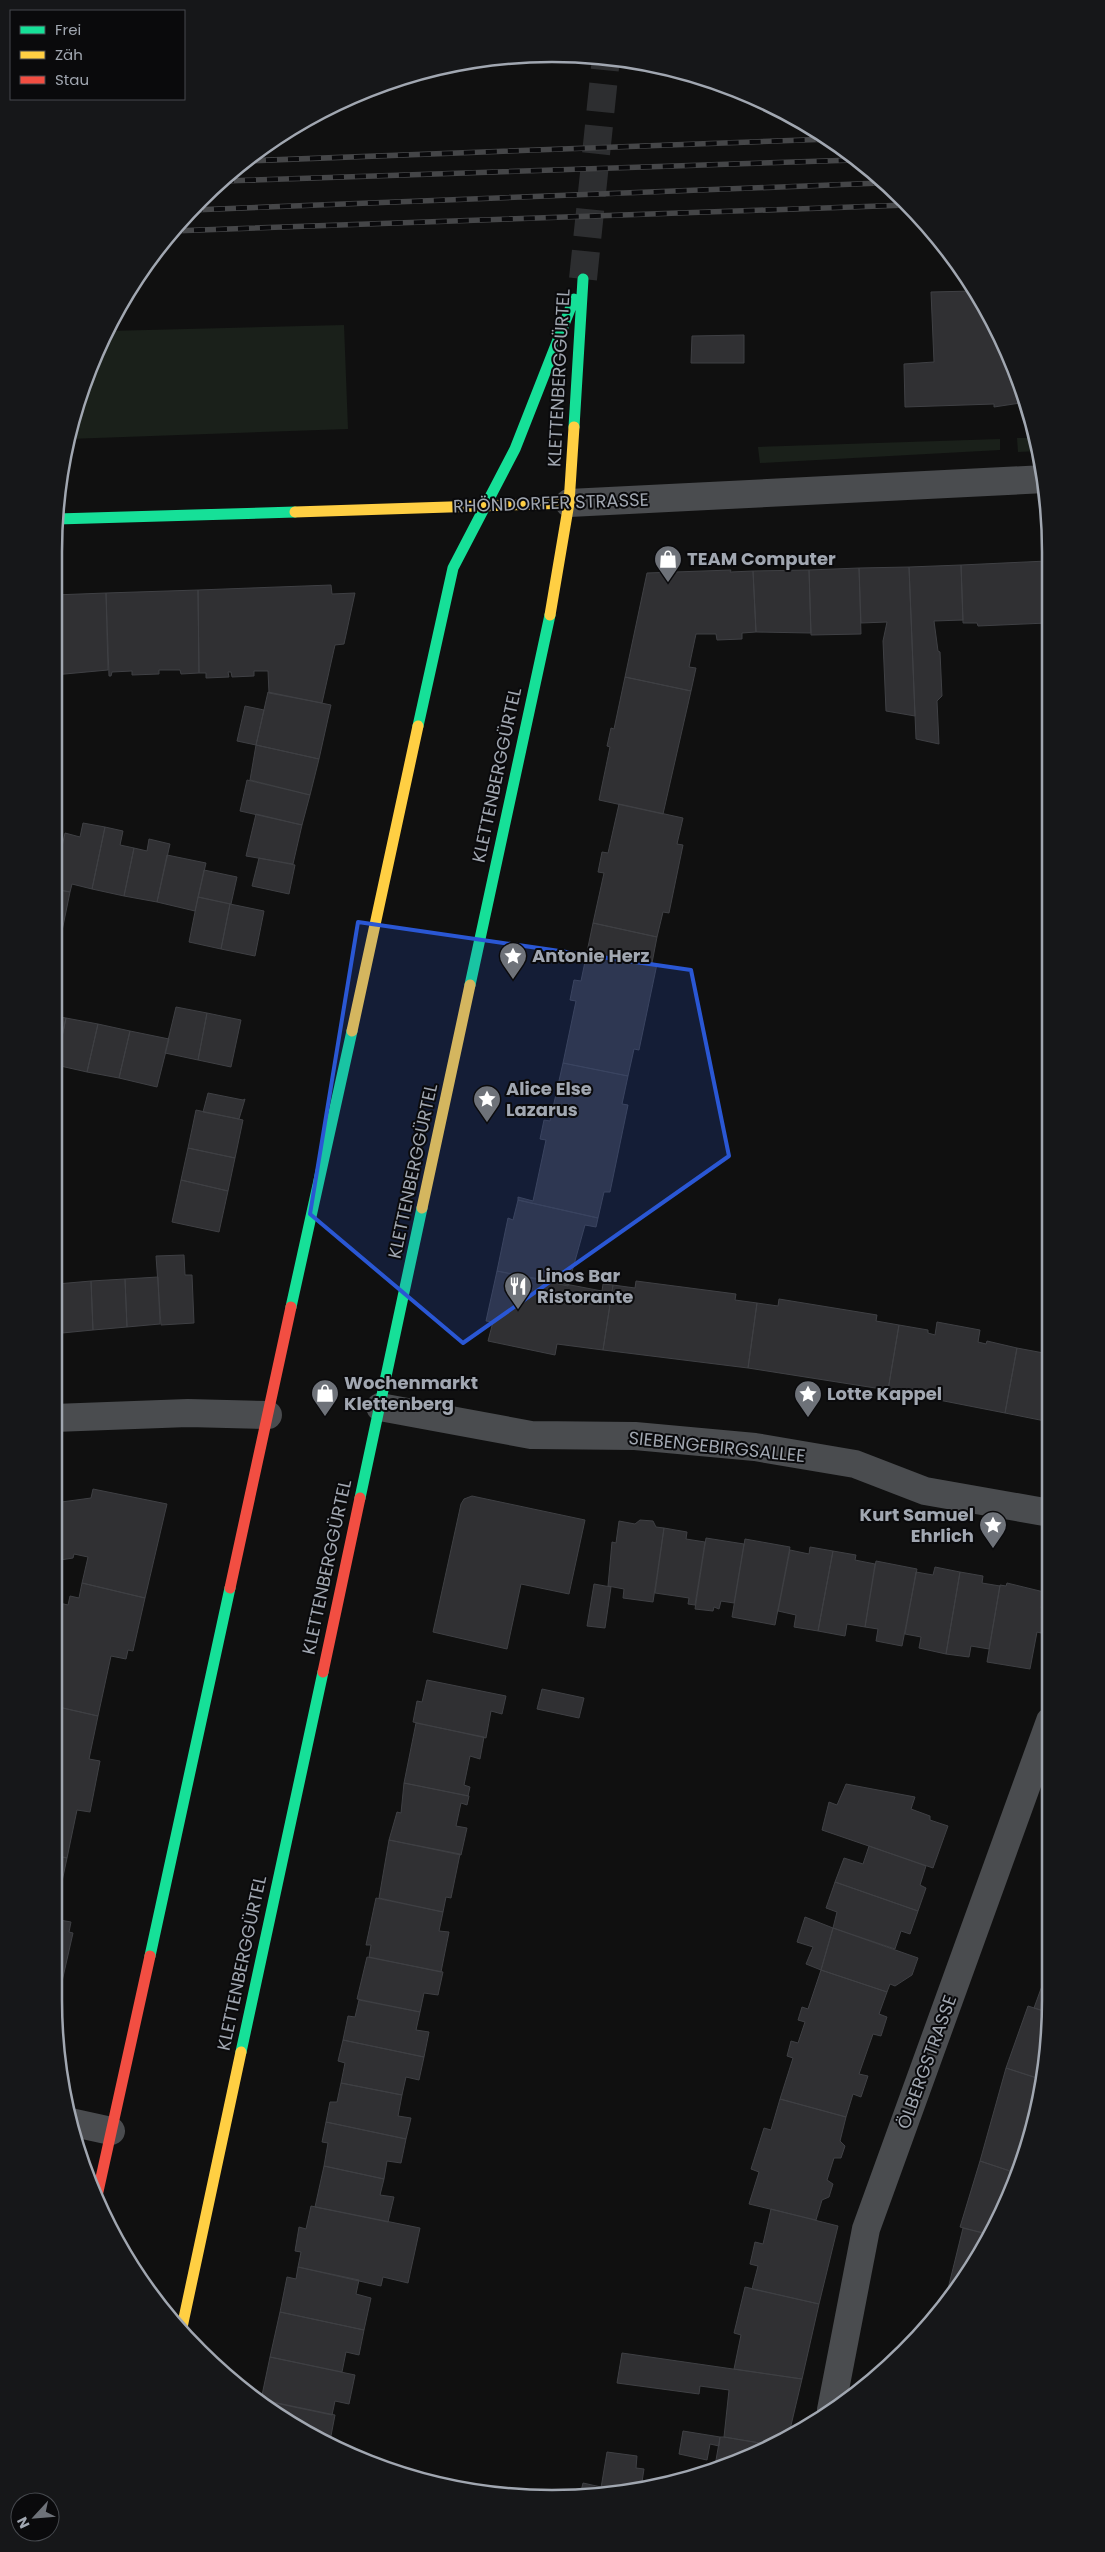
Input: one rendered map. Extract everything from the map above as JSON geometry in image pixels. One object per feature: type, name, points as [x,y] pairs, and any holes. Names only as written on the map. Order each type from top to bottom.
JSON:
[{"type":"main road","name":"KLETTENBERGGÜRTEL","points":[[99,2185],[453,568],[484,505],[515,449],[582,279],[569,504],[558,582],[183,2322]]},
{"type":"main road","name":"RHÖNDORFER STRASSE","points":[[64,519],[569,504]]},
{"type":"street","name":"RHÖNDORFER STRASSE","points":[[569,504],[1036,478]]},
{"type":"street","name":"SIEBENGEBIRGSALLEE","points":[[380,1407],[532,1435],[635,1436],[755,1447],[855,1464],[925,1491],[1042,1512]]},
{"type":"street","points":[[62,1418],[188,1413],[268,1415]]},
{"type":"street","name":"ÖLBERGSTRASSE","points":[[833,2401],[866,2229],[1042,1743]]},
{"type":"street","points":[[79,2124],[111,2131]]},
{"type":"highlighted area","points":[[358,922],[691,970],[729,1156],[463,1343],[310,1214]]},
{"type":"shaded area","points":[[344,325],[348,429],[76,439],[89,395],[116,331]]},
{"type":"shaded area","points":[[1017,438],[1029,438],[1032,451],[1018,452]]},
{"type":"shaded area","points":[[1000,439],[1000,450],[760,463],[758,447]]},
{"type":"building","points":[[967,291],[992,336],[1019,403],[994,407],[994,404],[905,407],[904,364],[934,362],[931,292]]},
{"type":"building","points":[[744,335],[744,363],[691,363],[692,336]]},
{"type":"building","points":[[1042,561],[1042,623],[978,626],[977,623],[963,623],[961,565]]},
{"type":"building","points":[[961,565],[963,620],[934,621],[938,651],[940,652],[942,696],[937,701],[939,744],[916,739],[909,567]]},
{"type":"building","points":[[909,567],[915,716],[886,711],[883,641],[887,622],[861,623],[859,568]]},
{"type":"building","points":[[859,568],[861,634],[811,635],[809,570]]},
{"type":"building","points":[[731,570],[730,572],[753,571],[756,632],[742,633],[742,639],[717,640],[716,634],[696,634],[689,667],[696,668],[691,691],[625,677],[647,573]]},
{"type":"building","points":[[809,570],[811,633],[756,632],[753,571]]},
{"type":"building","points":[[331,585],[332,594],[355,593],[344,644],[335,645],[322,703],[269,693],[268,671],[254,671],[254,676],[232,677],[231,672],[228,672],[229,677],[206,678],[206,673],[199,673],[198,590]]},
{"type":"building","points":[[198,590],[199,673],[181,674],[180,670],[159,670],[159,674],[132,675],[132,671],[112,672],[111,676],[109,676],[106,593]]},
{"type":"building","points":[[106,593],[108,670],[62,674],[62,595]]},
{"type":"building","points":[[625,677],[691,691],[663,814],[599,800],[610,747],[607,746],[611,728],[614,729]]},
{"type":"building","points":[[268,692],[331,705],[319,759],[256,745]]},
{"type":"building","points":[[245,706],[264,710],[256,745],[237,741]]},
{"type":"building","points":[[256,745],[319,759],[310,795],[250,780]]},
{"type":"building","points":[[247,780],[310,795],[302,825],[240,811]]},
{"type":"building","points":[[619,804],[683,818],[677,844],[683,845],[669,913],[663,912],[657,937],[593,923],[604,873],[598,872],[602,852],[608,853]]},
{"type":"building","points":[[256,814],[302,825],[293,864],[246,856]]},
{"type":"building","points":[[83,823],[105,827],[92,889],[72,884],[70,892],[62,890],[62,847],[65,833],[80,837]]},
{"type":"building","points":[[105,827],[123,831],[120,845],[134,848],[124,896],[92,889]]},
{"type":"building","points":[[149,839],[170,844],[157,902],[124,896],[134,848],[147,851]]},
{"type":"building","points":[[167,855],[206,863],[195,911],[157,902]]},
{"type":"building","points":[[259,858],[295,865],[289,894],[252,886]]},
{"type":"building","points":[[204,870],[237,877],[231,904],[198,897]]},
{"type":"building","points":[[62,890],[70,892],[62,931]]},
{"type":"building","points":[[198,897],[230,904],[221,949],[189,942]]},
{"type":"building","points":[[230,904],[264,911],[255,956],[221,949]]},
{"type":"building","points":[[593,923],[657,937],[652,963],[657,964],[639,1050],[634,1049],[628,1076],[563,1063],[576,1001],[570,1000],[574,980],[581,981]]},
{"type":"building","points":[[176,1007],[207,1013],[198,1060],[165,1053]]},
{"type":"building","points":[[207,1013],[241,1020],[231,1067],[198,1060]]},
{"type":"building","points":[[62,1017],[66,1018],[62,1037]]},
{"type":"building","points":[[66,1018],[98,1024],[87,1072],[62,1066],[62,1037]]},
{"type":"building","points":[[98,1024],[130,1031],[119,1078],[87,1072]]},
{"type":"building","points":[[130,1031],[169,1039],[157,1087],[119,1078]]},
{"type":"building","points":[[563,1063],[628,1076],[622,1104],[628,1105],[610,1192],[604,1192],[598,1218],[518,1200],[518,1197],[533,1201],[546,1140],[540,1139],[544,1120],[550,1121]]},
{"type":"building","points":[[208,1093],[245,1099],[239,1119],[203,1112]]},
{"type":"building","points":[[196,1110],[243,1120],[235,1158],[188,1148]]},
{"type":"building","points":[[188,1148],[235,1158],[228,1191],[181,1180]]},
{"type":"building","points":[[181,1180],[228,1191],[219,1232],[172,1222]]},
{"type":"building","points":[[518,1200],[598,1218],[596,1227],[585,1225],[568,1286],[497,1271],[508,1218],[513,1220]]},
{"type":"building","points":[[184,1255],[185,1275],[192,1275],[194,1323],[161,1325],[156,1256]]},
{"type":"building","points":[[497,1271],[602,1291],[603,1284],[613,1285],[603,1350],[557,1344],[555,1355],[488,1341],[493,1322],[486,1321]]},
{"type":"building","points":[[158,1277],[160,1324],[127,1327],[125,1279]]},
{"type":"building","points":[[125,1279],[127,1327],[93,1330],[91,1281]]},
{"type":"building","points":[[91,1281],[93,1330],[62,1333],[62,1284]]},
{"type":"building","points":[[636,1281],[736,1294],[735,1300],[757,1303],[748,1368],[603,1350],[613,1285],[635,1288]]},
{"type":"building","points":[[779,1299],[877,1315],[876,1321],[899,1325],[888,1390],[748,1368],[757,1303],[778,1306]]},
{"type":"building","points":[[937,1322],[980,1330],[978,1342],[986,1344],[987,1341],[1017,1348],[1005,1413],[888,1390],[899,1325],[928,1330],[928,1333],[935,1335]]},
{"type":"building","points":[[1017,1348],[1042,1353],[1042,1420],[1005,1413]]},
{"type":"building","points":[[93,1489],[167,1504],[145,1598],[82,1583],[88,1557],[74,1554],[73,1558],[62,1560],[62,1502],[91,1498]]},
{"type":"building","points":[[472,1496],[585,1520],[569,1594],[521,1584],[507,1649],[433,1632],[461,1504],[464,1499]]},
{"type":"building","points":[[640,1520],[653,1521],[656,1527],[664,1528],[653,1602],[623,1598],[624,1589],[608,1586],[612,1542],[616,1543],[619,1521],[635,1524]]},
{"type":"building","points":[[664,1528],[687,1532],[686,1539],[705,1542],[695,1605],[688,1604],[689,1598],[655,1593]]},
{"type":"building","points":[[706,1538],[744,1544],[734,1603],[721,1601],[719,1609],[714,1607],[713,1611],[695,1609]]},
{"type":"building","points":[[745,1539],[790,1547],[775,1625],[732,1617]]},
{"type":"building","points":[[810,1547],[833,1551],[818,1631],[794,1627],[796,1615],[778,1611],[790,1550],[809,1554]]},
{"type":"building","points":[[833,1551],[856,1555],[855,1560],[875,1564],[865,1627],[847,1624],[845,1636],[818,1631]]},
{"type":"building","points":[[876,1561],[917,1569],[902,1646],[876,1641],[878,1629],[865,1627]]},
{"type":"building","points":[[935,1567],[960,1572],[946,1654],[919,1648],[921,1637],[905,1634],[916,1572],[933,1575]]},
{"type":"building","points":[[960,1572],[983,1576],[982,1583],[1000,1586],[989,1649],[971,1646],[969,1657],[946,1654]]},
{"type":"building","points":[[82,1583],[145,1598],[133,1651],[128,1650],[126,1659],[111,1656],[98,1716],[62,1708],[62,1604],[68,1605],[70,1596],[79,1598]]},
{"type":"building","points":[[1007,1583],[1042,1592],[1042,1627],[1041,1633],[1037,1632],[1030,1669],[987,1662],[1000,1585],[1006,1586]]},
{"type":"building","points":[[594,1584],[611,1587],[605,1628],[587,1626]]},
{"type":"building","points":[[427,1680],[506,1696],[502,1714],[491,1711],[486,1738],[413,1722],[417,1701],[422,1702]]},
{"type":"building","points":[[542,1689],[584,1698],[579,1718],[537,1709]]},
{"type":"building","points":[[62,1708],[98,1716],[89,1759],[100,1761],[90,1812],[77,1810],[67,1858],[62,1857]]},
{"type":"building","points":[[416,1723],[484,1737],[480,1759],[470,1756],[464,1785],[470,1787],[468,1796],[404,1783]]},
{"type":"building","points":[[404,1783],[469,1796],[467,1805],[461,1803],[456,1826],[467,1828],[461,1855],[389,1840],[397,1812],[401,1813]]},
{"type":"building","points":[[846,1784],[915,1797],[911,1809],[930,1816],[930,1820],[948,1826],[933,1868],[822,1830],[829,1802],[837,1805]]},
{"type":"building","points":[[389,1840],[460,1854],[451,1898],[446,1897],[443,1912],[379,1898]]},
{"type":"building","points":[[869,1846],[926,1866],[920,1885],[926,1888],[918,1911],[835,1882],[844,1858],[863,1864]]},
{"type":"building","points":[[62,1857],[67,1858],[62,1881]]},
{"type":"building","points":[[835,1882],[918,1911],[910,1934],[901,1931],[895,1949],[833,1928],[837,1912],[826,1908]]},
{"type":"building","points":[[376,1898],[443,1912],[439,1931],[449,1932],[441,1972],[369,1957],[371,1945],[366,1945]]},
{"type":"building","points":[[805,1917],[833,1928],[821,1970],[806,1964],[813,1947],[797,1942]]},
{"type":"building","points":[[62,1920],[71,1922],[69,1932],[73,1933],[62,1982]]},
{"type":"building","points":[[833,1928],[918,1958],[912,1975],[895,1986],[890,1984],[887,1992],[821,1970]]},
{"type":"building","points":[[367,1957],[443,1972],[438,1995],[424,1993],[420,2012],[357,1999]]},
{"type":"building","points":[[821,1970],[887,1992],[879,2014],[887,2017],[881,2036],[873,2034],[859,2074],[868,2076],[861,2097],[853,2094],[846,2117],[780,2099],[793,2058],[787,2056],[791,2041],[798,2043],[805,2022],[798,2020],[802,2007],[808,2009]]},
{"type":"building","points":[[1042,1986],[1042,2010],[1034,2008]]},
{"type":"building","points":[[359,2000],[420,2012],[416,2030],[429,2032],[424,2057],[343,2040],[348,2016],[355,2017]]},
{"type":"building","points":[[1028,2006],[1042,2010],[1036,2078],[1006,2068]]},
{"type":"building","points":[[343,2040],[424,2057],[419,2080],[406,2077],[402,2095],[341,2083],[345,2063],[338,2061]]},
{"type":"building","points":[[1006,2068],[1036,2078],[1026,2126],[1011,2171],[980,2161]]},
{"type":"building","points":[[341,2083],[402,2095],[398,2116],[411,2118],[406,2139],[326,2122],[330,2102],[337,2102]]},
{"type":"building","points":[[780,2099],[846,2117],[840,2141],[845,2146],[841,2158],[834,2158],[827,2180],[833,2184],[829,2197],[822,2200],[816,2220],[749,2204],[759,2172],[751,2169],[764,2128],[771,2130]]},
{"type":"building","points":[[326,2122],[406,2139],[401,2163],[387,2161],[384,2179],[324,2166],[328,2143],[322,2142]]},
{"type":"building","points":[[980,2161],[1011,2171],[983,2233],[960,2227]]},
{"type":"building","points":[[324,2166],[384,2179],[380,2195],[394,2197],[388,2222],[315,2207]]},
{"type":"building","points":[[311,2206],[420,2228],[408,2283],[383,2277],[381,2286],[298,2267],[301,2252],[295,2251],[299,2227],[306,2229]]},
{"type":"building","points":[[771,2209],[838,2226],[819,2304],[752,2289],[758,2266],[750,2264],[755,2242],[763,2244]]},
{"type":"building","points":[[963,2228],[983,2233],[960,2272],[948,2288]]},
{"type":"building","points":[[298,2267],[359,2280],[356,2294],[371,2298],[364,2330],[280,2312],[287,2277],[296,2279]]},
{"type":"building","points":[[745,2287],[819,2304],[802,2379],[734,2369],[741,2335],[734,2333]]},
{"type":"building","points":[[280,2312],[364,2330],[359,2355],[346,2352],[342,2372],[270,2357]]},
{"type":"building","points":[[622,2353],[802,2379],[790,2428],[760,2443],[724,2437],[729,2390],[700,2386],[699,2394],[617,2383]]},
{"type":"building","points":[[270,2357],[355,2375],[349,2404],[335,2401],[332,2415],[274,2403],[262,2394]]},
{"type":"building","points":[[273,2402],[335,2415],[331,2436],[307,2424]]},
{"type":"building","points":[[683,2431],[720,2437],[719,2446],[710,2444],[707,2460],[679,2454]]},
{"type":"building","points":[[720,2437],[760,2443],[740,2452],[716,2461]]},
{"type":"building","points":[[607,2452],[637,2456],[636,2468],[644,2469],[642,2481],[601,2486]]},
{"type":"building","points":[[583,2483],[599,2487],[585,2488],[582,2488]]},
{"type":"tunnel","points":[[583,279],[605,66]]},
{"type":"railway","points":[[259,160],[816,140]]},
{"type":"railway","points":[[233,181],[846,160]]},
{"type":"railway","points":[[203,210],[875,183]]},
{"type":"railway","points":[[183,231],[898,205]]},
{"type":"traffic: fast","points":[[574,427],[583,279]]},
{"type":"traffic: fast","points":[[418,726],[453,568],[515,449],[574,299]]},
{"type":"traffic: fast","points":[[64,519],[295,512]]},
{"type":"traffic: fast","points":[[470,985],[550,615]]},
{"type":"traffic: fast","points":[[291,1307],[352,1031]]},
{"type":"traffic: fast","points":[[360,1498],[422,1208]]},
{"type":"traffic: fast","points":[[150,1956],[230,1588]]},
{"type":"traffic: fast","points":[[241,2052],[323,1672]]},
{"type":"traffic: slow","points":[[550,615],[569,503],[574,427]]},
{"type":"traffic: slow","points":[[295,512],[569,503]]},
{"type":"traffic: slow","points":[[352,1031],[418,726]]},
{"type":"traffic: slow","points":[[422,1208],[470,985]]},
{"type":"traffic: slow","points":[[183,2322],[241,2052]]},
{"type":"traffic: jam","points":[[230,1588],[291,1307]]},
{"type":"traffic: jam","points":[[323,1672],[360,1498]]},
{"type":"traffic: jam","points":[[99,2185],[150,1956]]},
{"type":"place","name":"TEAM Computer","points":[[668,583]]},
{"type":"place","name":"Antonie Herz","points":[[513,980]]},
{"type":"place","name":"Alice Else Lazarus","points":[[487,1123]]},
{"type":"place","name":"Linos Bar Ristorante","points":[[518,1310]]},
{"type":"place","name":"Wochenmarkt Klettenberg","points":[[325,1417]]},
{"type":"place","name":"Lotte Kappel","points":[[808,1418]]},
{"type":"place","name":"Kurt Samuel Ehrlich","points":[[993,1549]]}]
